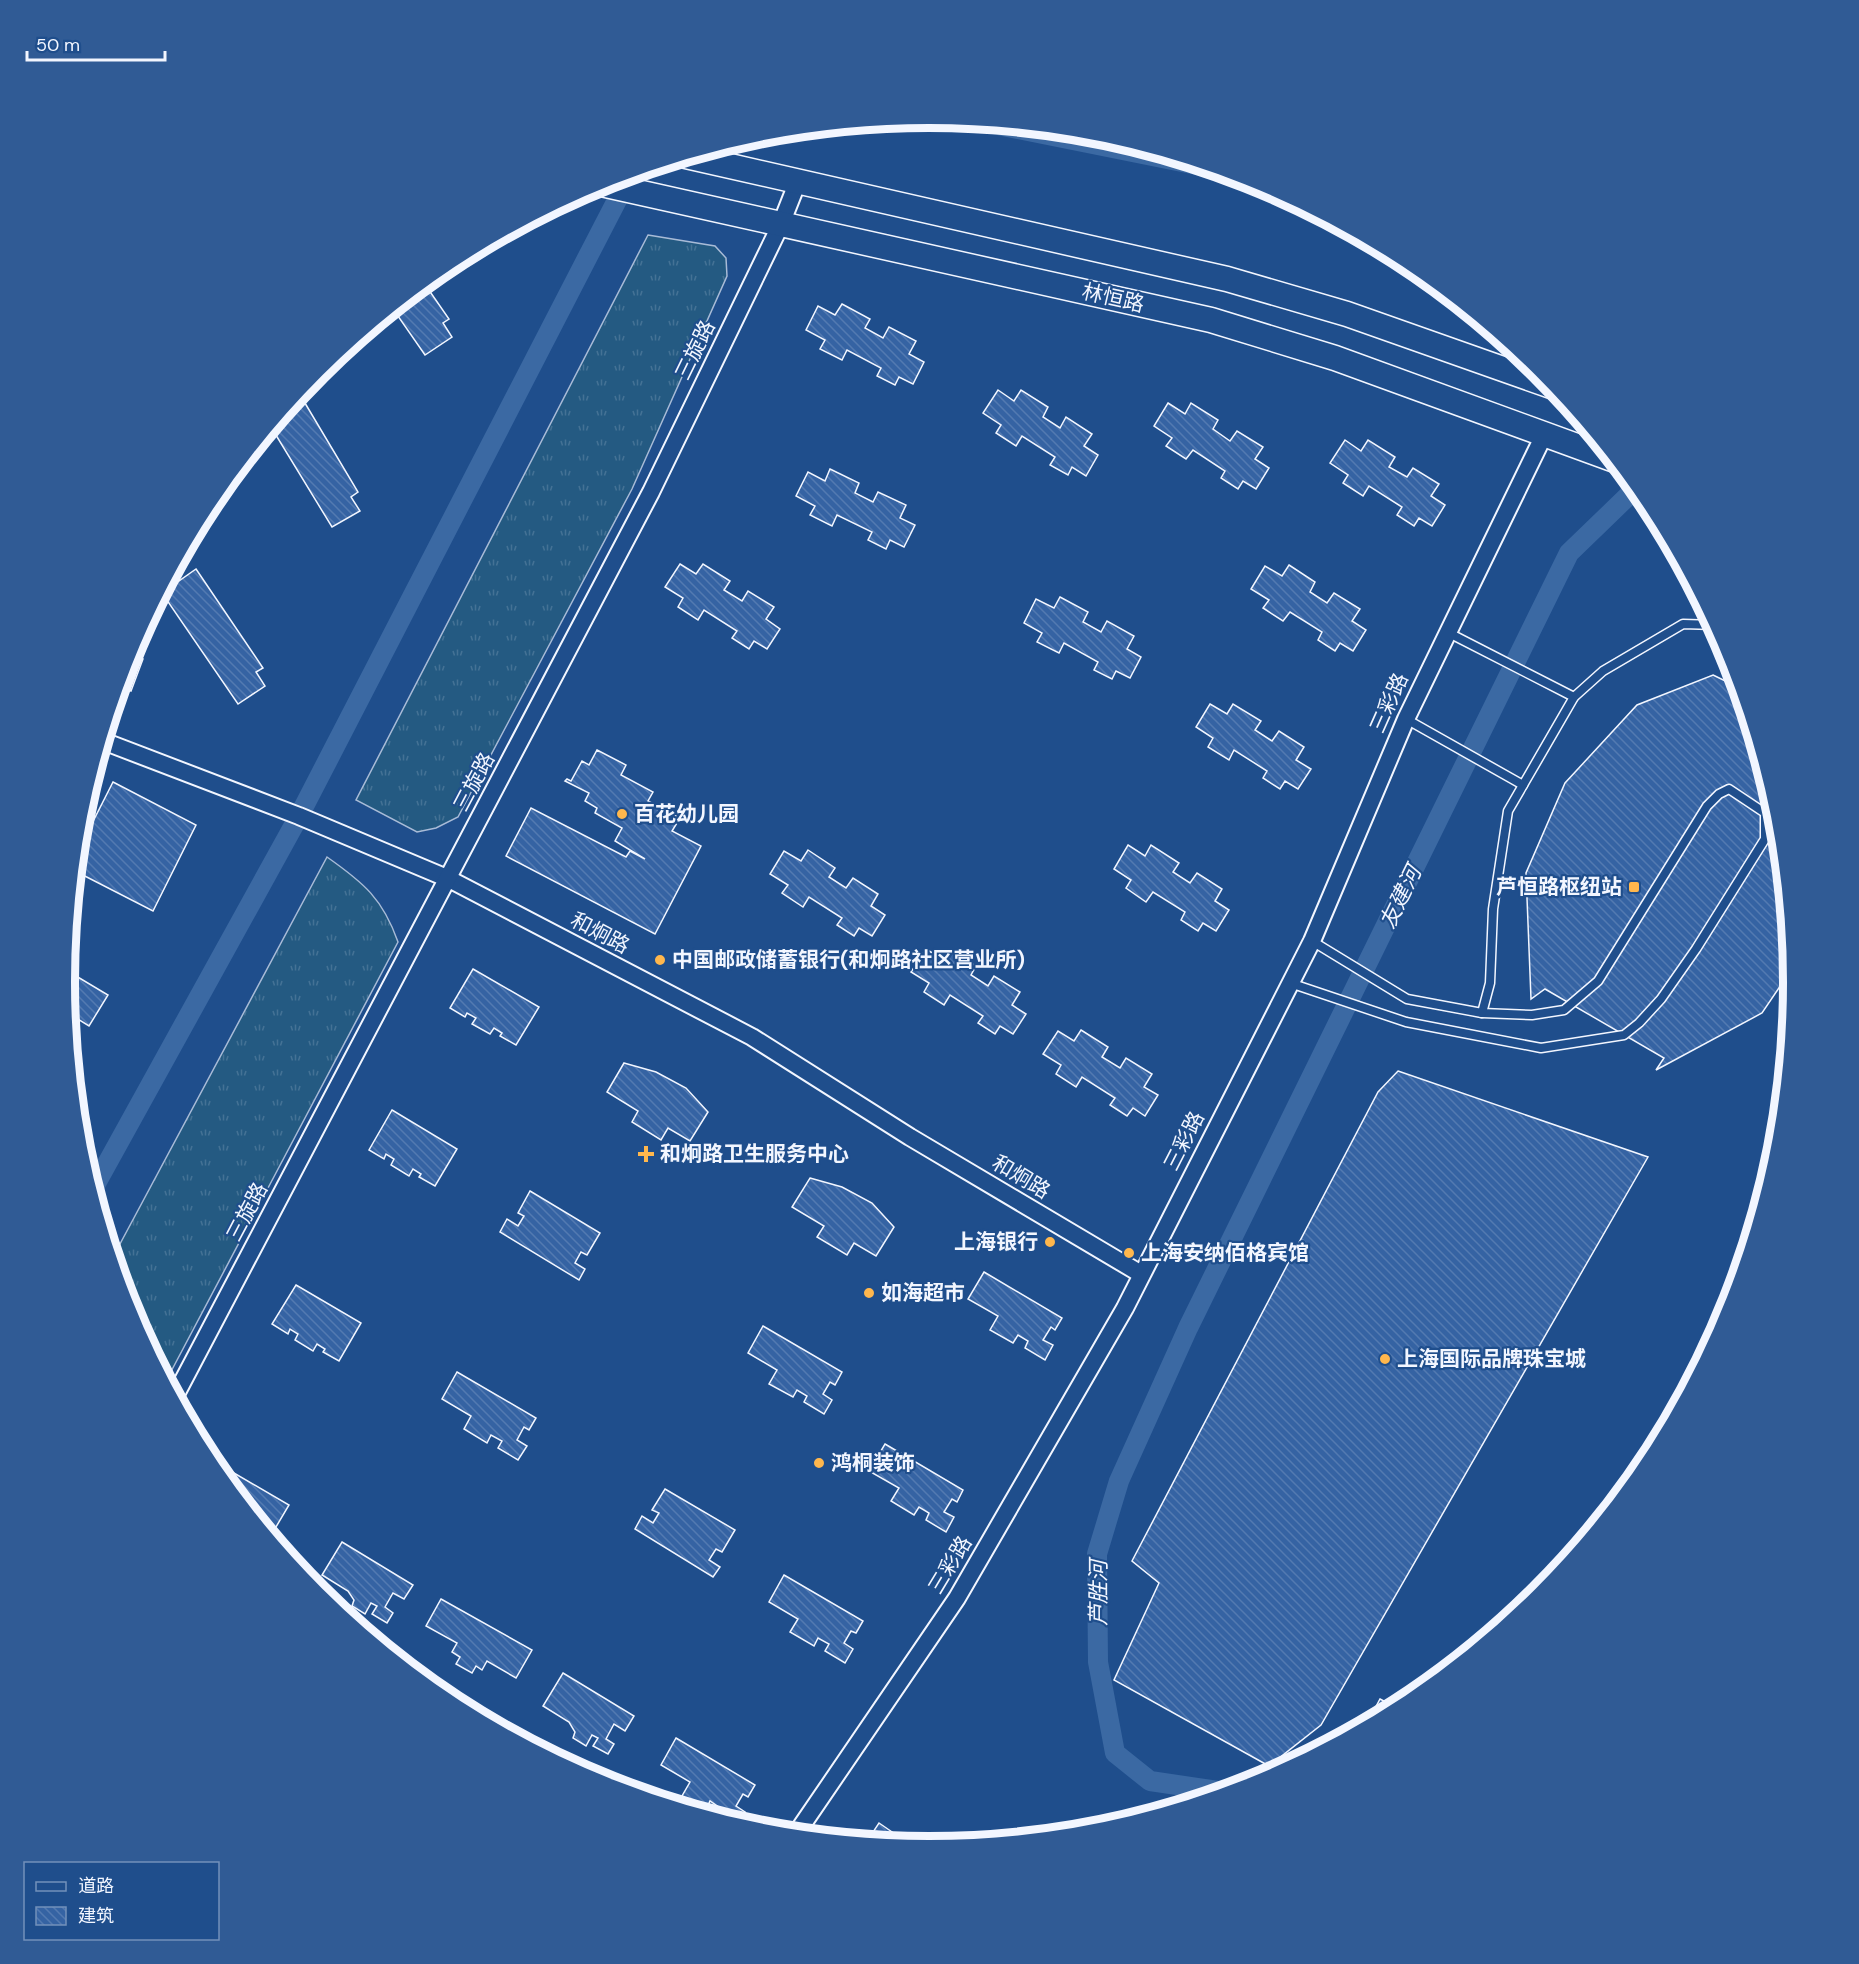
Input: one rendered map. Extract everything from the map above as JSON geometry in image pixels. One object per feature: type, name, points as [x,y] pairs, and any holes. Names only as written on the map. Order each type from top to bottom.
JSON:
[{"type":"main road","name":"林恒路","points":[[701,159],[1227,279],[1347,314],[1537,381]]},
{"type":"main road","name":"林恒路","points":[[617,187],[1211,320],[1335,358],[1601,455]]},
{"type":"street","name":"三旋路","points":[[179,1389],[651,492],[781,224],[798,181]]},
{"type":"street","name":"三彩路","points":[[801,1826],[957,1598],[1088,1376],[1312,941],[1406,719],[1545,433]]},
{"type":"street","name":"和炯路","points":[[109,743],[299,816],[449,879],[752,1037],[910,1137],[1141,1274]]},
{"type":"lane","points":[[1482,1013],[1490,983],[1493,909],[1508,811],[1574,697],[1603,671],[1683,624],[1705,625]]},
{"type":"lane","points":[[1447,633],[1574,697]]},
{"type":"lane","points":[[1406,719],[1523,785]]},
{"type":"lane","points":[[1290,984],[1406,1022],[1541,1048],[1624,1035],[1639,1023],[1661,999],[1696,949],[1765,839],[1765,813],[1729,789],[1719,794],[1697,821],[1598,981],[1564,1010],[1532,1016],[1482,1013],[1407,999],[1312,941]]},
{"type":"green space","points":[[648,235],[715,246],[726,258],[727,276],[632,489],[458,817],[436,828],[417,832],[356,800]]},
{"type":"green space","points":[[327,857],[352,875],[371,893],[386,914],[398,942],[170,1373],[140,1309],[118,1249]]},
{"type":"building","points":[[429,290],[449,319],[443,323],[452,337],[425,355],[397,314]]},
{"type":"building","points":[[842,304],[870,319],[865,328],[883,338],[889,327],[916,341],[909,354],[924,362],[913,384],[899,377],[895,385],[877,376],[881,368],[847,350],[842,360],[820,349],[825,340],[806,330],[818,306],[835,315]]},
{"type":"building","points":[[998,390],[1014,401],[1021,390],[1048,407],[1043,417],[1060,428],[1066,417],[1092,434],[1084,446],[1098,455],[1086,476],[1072,467],[1068,475],[1050,465],[1055,457],[1022,436],[1016,446],[996,433],[1001,425],[983,413]]},
{"type":"building","points":[[304,401],[358,492],[351,497],[360,511],[332,527],[275,434]]},
{"type":"building","points":[[1168,403],[1185,414],[1191,403],[1218,420],[1213,429],[1230,441],[1237,431],[1263,447],[1255,459],[1269,468],[1256,489],[1243,481],[1238,489],[1221,478],[1225,471],[1193,450],[1186,459],[1166,446],[1172,438],[1154,426]]},
{"type":"building","points":[[1345,440],[1361,451],[1368,440],[1395,457],[1389,467],[1407,477],[1413,468],[1439,484],[1431,496],[1445,505],[1432,526],[1419,518],[1414,526],[1397,515],[1402,507],[1369,486],[1363,496],[1343,483],[1348,475],[1330,463]]},
{"type":"building","points":[[830,469],[859,483],[855,493],[873,502],[878,492],[906,505],[900,518],[915,525],[904,547],[890,540],[886,549],[868,540],[872,532],[837,515],[832,526],[810,515],[815,506],[796,496],[808,472],[825,481]]},
{"type":"building","points":[[680,564],[696,574],[703,564],[730,581],[724,590],[742,601],[748,591],[774,607],[766,619],[780,629],[767,649],[754,641],[749,649],[732,638],[737,631],[704,610],[698,620],[678,607],[683,598],[665,587]]},
{"type":"building","points":[[1289,565],[1315,582],[1310,592],[1327,603],[1334,593],[1360,609],[1352,621],[1366,630],[1353,651],[1340,643],[1335,651],[1318,640],[1322,632],[1290,612],[1283,621],[1263,608],[1269,600],[1251,589],[1265,566],[1282,576]]},
{"type":"building","points":[[196,569],[263,668],[256,672],[265,686],[238,704],[166,599],[173,585]]},
{"type":"building","points":[[1060,597],[1088,612],[1083,622],[1101,632],[1107,621],[1134,636],[1127,649],[1141,657],[1130,678],[1116,671],[1112,679],[1094,670],[1098,662],[1064,643],[1059,653],[1037,642],[1042,633],[1024,623],[1036,599],[1054,608]]},
{"type":"building","points":[[139,657],[143,659],[131,691],[127,689]]},
{"type":"building","points":[[1713,675],[1730,683],[1755,761],[1768,815],[1777,870],[1782,926],[1784,980],[1762,1013],[1656,1070],[1664,1058],[1545,989],[1531,999],[1526,873],[1565,783],[1637,705]]},
{"type":"building","points":[[1210,704],[1227,714],[1233,704],[1261,721],[1255,730],[1272,741],[1279,731],[1304,747],[1296,760],[1311,769],[1298,789],[1285,781],[1280,789],[1263,778],[1267,771],[1234,750],[1229,760],[1208,747],[1213,738],[1196,727]]},
{"type":"building","points":[[597,750],[626,765],[621,775],[653,792],[648,801],[680,818],[672,831],[701,846],[655,934],[506,856],[531,808],[626,857],[630,851],[645,859],[615,841],[622,828],[595,813],[597,808],[585,801],[589,793],[565,781],[567,779],[571,781],[582,761],[589,765]]},
{"type":"building","points":[[113,782],[196,825],[153,911],[82,874],[88,830]]},
{"type":"building","points":[[1128,845],[1145,856],[1151,845],[1179,863],[1173,872],[1190,883],[1197,873],[1222,889],[1215,901],[1229,910],[1216,931],[1203,923],[1198,931],[1181,920],[1185,912],[1153,892],[1146,902],[1126,888],[1131,880],[1114,869]]},
{"type":"building","points":[[808,850],[835,868],[829,877],[846,888],[853,878],[878,894],[871,906],[885,915],[872,936],[859,928],[854,936],[837,925],[842,918],[809,897],[803,907],[782,893],[788,885],[770,874],[784,851],[801,861]]},
{"type":"building","points":[[926,949],[942,959],[949,949],[976,966],[971,975],[988,986],[994,976],[1020,992],[1012,1005],[1026,1014],[1013,1034],[1000,1026],[995,1034],[978,1023],[983,1016],[950,995],[944,1005],[924,992],[929,983],[911,972]]},
{"type":"building","points":[[473,969],[539,1007],[516,1045],[500,1036],[502,1033],[494,1028],[490,1034],[472,1024],[476,1018],[467,1013],[465,1017],[450,1008]]},
{"type":"building","points":[[75,975],[108,995],[89,1026],[76,1018]]},
{"type":"building","points":[[1081,1030],[1108,1047],[1102,1057],[1120,1068],[1126,1058],[1152,1074],[1144,1087],[1158,1095],[1145,1116],[1133,1108],[1127,1116],[1110,1105],[1115,1098],[1082,1077],[1076,1087],[1056,1074],[1061,1065],[1043,1054],[1058,1031],[1074,1041]]},
{"type":"building","points":[[624,1063],[656,1072],[686,1088],[708,1112],[690,1141],[668,1128],[661,1140],[632,1122],[638,1111],[607,1092]]},
{"type":"building","name":"上海国际品牌珠宝城","points":[[1398,1071],[1648,1157],[1321,1725],[1268,1766],[1114,1680],[1159,1583],[1132,1561],[1378,1092]]},
{"type":"building","points":[[392,1110],[457,1149],[435,1186],[419,1177],[421,1174],[413,1169],[409,1176],[391,1165],[394,1159],[386,1154],[384,1159],[369,1150]]},
{"type":"building","points":[[810,1178],[842,1187],[872,1203],[894,1227],[876,1256],[854,1243],[847,1255],[817,1237],[824,1226],[792,1207]]},
{"type":"building","points":[[530,1191],[600,1233],[587,1255],[581,1252],[575,1263],[585,1269],[579,1280],[500,1232],[507,1219],[518,1226],[524,1216],[518,1213]]},
{"type":"building","points":[[984,1272],[1062,1318],[1055,1330],[1051,1327],[1043,1340],[1053,1345],[1045,1360],[1025,1348],[1028,1341],[1018,1335],[1013,1343],[990,1330],[998,1316],[968,1299]]},
{"type":"building","points":[[296,1285],[361,1323],[339,1361],[323,1352],[325,1349],[317,1344],[313,1351],[295,1340],[298,1334],[290,1329],[288,1334],[272,1324]]},
{"type":"building","points":[[763,1326],[842,1372],[835,1385],[830,1382],[823,1394],[832,1400],[824,1414],[804,1402],[807,1396],[797,1390],[793,1397],[769,1384],[777,1370],[748,1353]]},
{"type":"building","points":[[457,1372],[536,1418],[529,1430],[524,1427],[517,1440],[527,1446],[518,1460],[498,1448],[502,1441],[491,1435],[487,1443],[464,1429],[471,1416],[442,1399]]},
{"type":"building","points":[[885,1444],[963,1490],[957,1502],[952,1499],[944,1512],[954,1517],[946,1532],[926,1520],[929,1513],[919,1507],[914,1515],[891,1501],[899,1488],[869,1471]]},
{"type":"building","points":[[228,1470],[289,1505],[274,1530]]},
{"type":"building","points":[[665,1489],[735,1530],[722,1552],[716,1549],[709,1560],[720,1567],[713,1577],[635,1529],[642,1516],[653,1523],[659,1513],[652,1510]]},
{"type":"building","points":[[342,1542],[413,1585],[404,1599],[393,1593],[385,1607],[393,1613],[387,1623],[372,1614],[377,1606],[371,1603],[365,1614],[352,1606],[354,1600],[348,1591],[322,1575]]},
{"type":"building","points":[[784,1575],[863,1621],[856,1633],[851,1631],[844,1643],[853,1649],[845,1663],[825,1651],[829,1644],[818,1638],[814,1646],[790,1632],[798,1619],[769,1602]]},
{"type":"building","points":[[441,1599],[532,1650],[516,1678],[487,1661],[482,1670],[476,1666],[472,1673],[456,1664],[460,1657],[452,1652],[457,1643],[426,1626]]},
{"type":"building","points":[[563,1673],[634,1716],[625,1731],[614,1724],[606,1739],[614,1744],[608,1754],[593,1746],[598,1738],[592,1735],[586,1746],[573,1738],[575,1732],[569,1722],[543,1706]]},
{"type":"building","points":[[1380,1699],[1387,1703],[1373,1712]]},
{"type":"building","points":[[676,1738],[755,1785],[748,1797],[743,1794],[736,1806],[745,1812],[743,1815],[719,1810],[710,1801],[707,1807],[682,1796],[690,1782],[661,1765]]},
{"type":"building","points":[[879,1823],[897,1835],[874,1835],[871,1835]]},
{"type":"waterway","points":[[1077,141],[1116,149]]},
{"type":"waterway","points":[[98,1179],[299,816],[625,184]]},
{"type":"waterway","name":"友建河","points":[[1208,1790],[1150,1781],[1115,1753],[1098,1662],[1097,1554],[1119,1481],[1188,1328],[1569,553],[1630,493]]},
{"type":"place","name":"百花幼儿园","points":[[622,814]]},
{"type":"place","name":"芦恒路枢纽站","points":[[1634,887]]},
{"type":"place","name":"中国邮政储蓄银行(和炯路社区营业所)","points":[[660,960]]},
{"type":"place","name":"和炯路卫生服务中心","points":[[646,1154]]},
{"type":"place","name":"上海银行","points":[[1050,1242]]},
{"type":"place","name":"上海安纳佰格宾馆","points":[[1129,1253]]},
{"type":"place","name":"如海超市","points":[[869,1293]]},
{"type":"place","name":"上海国际品牌珠宝城","points":[[1385,1359]]},
{"type":"place","name":"鸿桐装饰","points":[[819,1463]]},
{"type":"water label","name":"芦胜河","points":[[1098,1593]]}]
